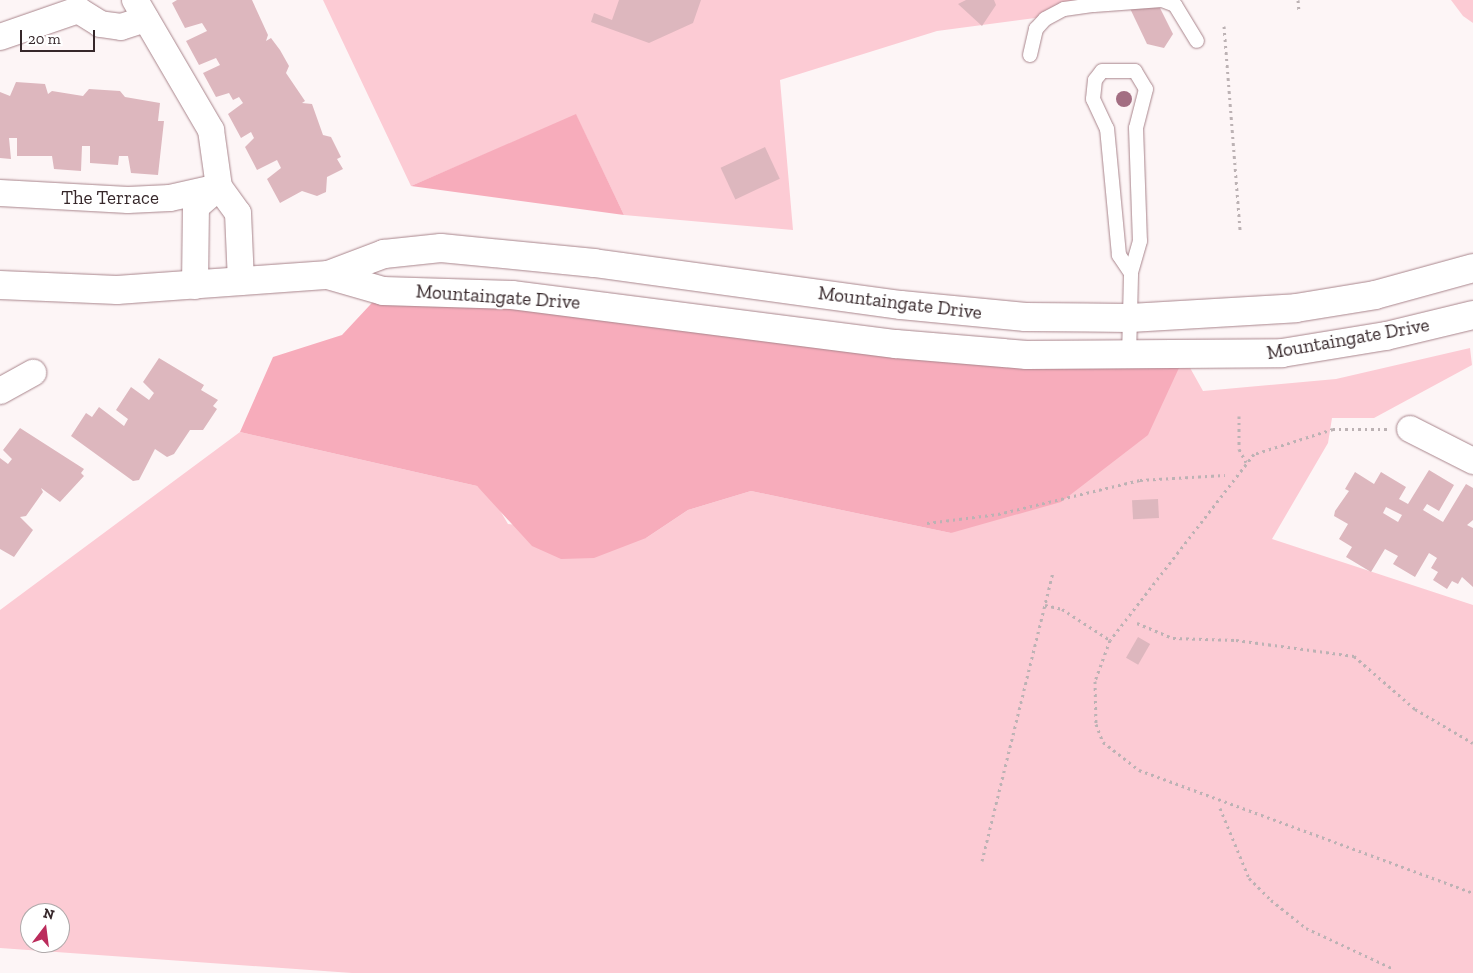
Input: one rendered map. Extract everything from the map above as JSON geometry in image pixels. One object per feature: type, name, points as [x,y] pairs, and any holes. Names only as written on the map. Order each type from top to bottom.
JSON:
[{"type":"street","points":[[0,38],[80,5],[100,24],[121,27],[140,10],[211,130],[219,187],[238,212],[241,282]]},
{"type":"street","points":[[194,286],[196,207],[219,187]]},
{"type":"street","name":"The Terrace","points":[[0,193],[128,200],[170,198],[219,187]]},
{"type":"street","name":"Mountaingate Drive","points":[[0,285],[117,290],[328,275],[384,254],[441,248],[594,262],[901,305],[1025,317],[1130,318],[1296,308],[1375,295],[1473,268]]},
{"type":"street","name":"Mountaingate Drive","points":[[328,275],[382,291],[512,295],[896,344],[1027,355],[1129,356],[1282,353],[1386,336],[1473,315]]},
{"type":"street","points":[[0,391],[33,373]]},
{"type":"street","points":[[1410,429],[1473,461]]},
{"type":"lane","points":[[1030,56],[1036,29],[1045,20],[1064,9],[1094,5],[1162,0],[1175,5],[1196,41]]},
{"type":"lane","points":[[1129,356],[1131,274],[1140,241],[1136,128],[1146,89],[1135,71],[1102,71],[1095,80],[1093,99],[1107,129],[1119,255],[1131,274]]},
{"type":"path","points":[[1298,0],[1299,12]]},
{"type":"path","points":[[1224,26],[1240,230]]},
{"type":"path","points":[[1239,416],[1239,449],[1246,462]]},
{"type":"path","points":[[1410,429],[1333,429],[1283,442],[1246,462],[1110,640],[1100,659],[1092,702],[1103,742],[1125,760],[1148,773],[1473,893]]},
{"type":"path","points":[[927,523],[998,514],[1140,480],[1225,475]]},
{"type":"path","points":[[982,861],[1053,572]]},
{"type":"path","points":[[1045,605],[1062,609],[1110,640]]},
{"type":"path","points":[[1137,623],[1173,638],[1236,640],[1354,656],[1394,687],[1415,710],[1473,743]]},
{"type":"path","points":[[1220,808],[1249,878],[1271,900],[1306,928],[1394,968]]},
{"type":"shaded area","points":[[323,0],[1173,0],[937,31],[780,80],[793,230],[624,215],[576,115],[411,186]]},
{"type":"shaded area","points":[[1451,0],[1473,0],[1473,23],[1463,16]]},
{"type":"shaded area","points":[[576,114],[624,215],[411,186]]},
{"type":"shaded area","points":[[383,291],[1184,357],[1148,435],[1061,502],[951,533],[751,491],[688,510],[646,538],[594,558],[561,559],[532,546],[477,486],[240,432],[273,357],[342,335]]},
{"type":"shaded area","points":[[1470,348],[1472,365],[1374,418],[1332,418],[1328,443],[1272,539],[1473,605],[1473,973],[352,973],[70,953],[70,903],[20,903],[20,949],[0,948],[0,610],[240,432],[477,486],[495,502],[508,524],[646,538],[688,510],[751,491],[951,533],[1184,357],[1203,391],[1336,379]]},
{"type":"building","points":[[177,0],[252,0],[268,35],[266,41],[271,38],[280,50],[289,66],[286,73],[305,101],[302,103],[312,104],[323,135],[331,137],[341,157],[337,159],[343,169],[327,177],[326,192],[317,196],[302,191],[280,203],[267,179],[281,168],[277,160],[257,170],[245,147],[254,138],[251,132],[241,138],[228,114],[243,103],[239,97],[233,100],[229,93],[216,97],[203,73],[220,65],[216,58],[199,65],[186,41],[207,31],[202,23],[185,28],[172,3]]},
{"type":"building","points":[[619,0],[701,0],[693,23],[649,43],[591,22],[594,13],[612,20]]},
{"type":"building","points":[[966,0],[994,0],[996,5],[982,26],[958,4]]},
{"type":"building","points":[[1126,0],[1156,0],[1173,34],[1164,48],[1147,44]]},
{"type":"building","points":[[16,82],[45,84],[48,94],[52,91],[83,96],[89,89],[120,91],[125,97],[160,103],[158,121],[164,121],[158,175],[131,173],[128,156],[119,156],[118,165],[90,163],[90,146],[82,146],[81,171],[54,169],[52,156],[17,156],[17,138],[9,138],[11,159],[0,158],[0,92],[10,96]]},
{"type":"building","points":[[765,147],[780,179],[735,199],[721,168]]},
{"type":"building","points":[[159,358],[204,385],[201,390],[218,400],[213,406],[217,409],[203,430],[190,430],[174,454],[167,457],[155,449],[139,480],[133,481],[71,436],[86,413],[92,417],[99,407],[124,426],[128,419],[116,410],[131,387],[149,400],[154,393],[143,382]]},
{"type":"building","points":[[20,428],[84,469],[81,473],[84,476],[60,502],[41,488],[43,492],[26,516],[20,517],[33,530],[14,557],[0,549],[0,458],[8,464],[12,459],[3,450]]},
{"type":"building","points":[[1429,470],[1454,485],[1439,511],[1427,504],[1423,510],[1443,522],[1466,484],[1473,488],[1473,520],[1467,525],[1473,528],[1473,587],[1462,577],[1458,584],[1452,581],[1447,589],[1433,580],[1438,572],[1431,568],[1437,558],[1429,553],[1415,577],[1393,564],[1398,556],[1385,549],[1371,572],[1346,557],[1352,547],[1339,539],[1348,524],[1334,516],[1335,511],[1349,491],[1345,489],[1355,472],[1374,484],[1381,472],[1406,487],[1399,499],[1408,504]],"holes":[[[1386,507],[1402,515],[1398,522],[1383,513]]]},
{"type":"building","points":[[1158,499],[1159,518],[1133,519],[1132,500]]},
{"type":"building","points":[[1138,637],[1150,644],[1138,665],[1126,658]]}]
